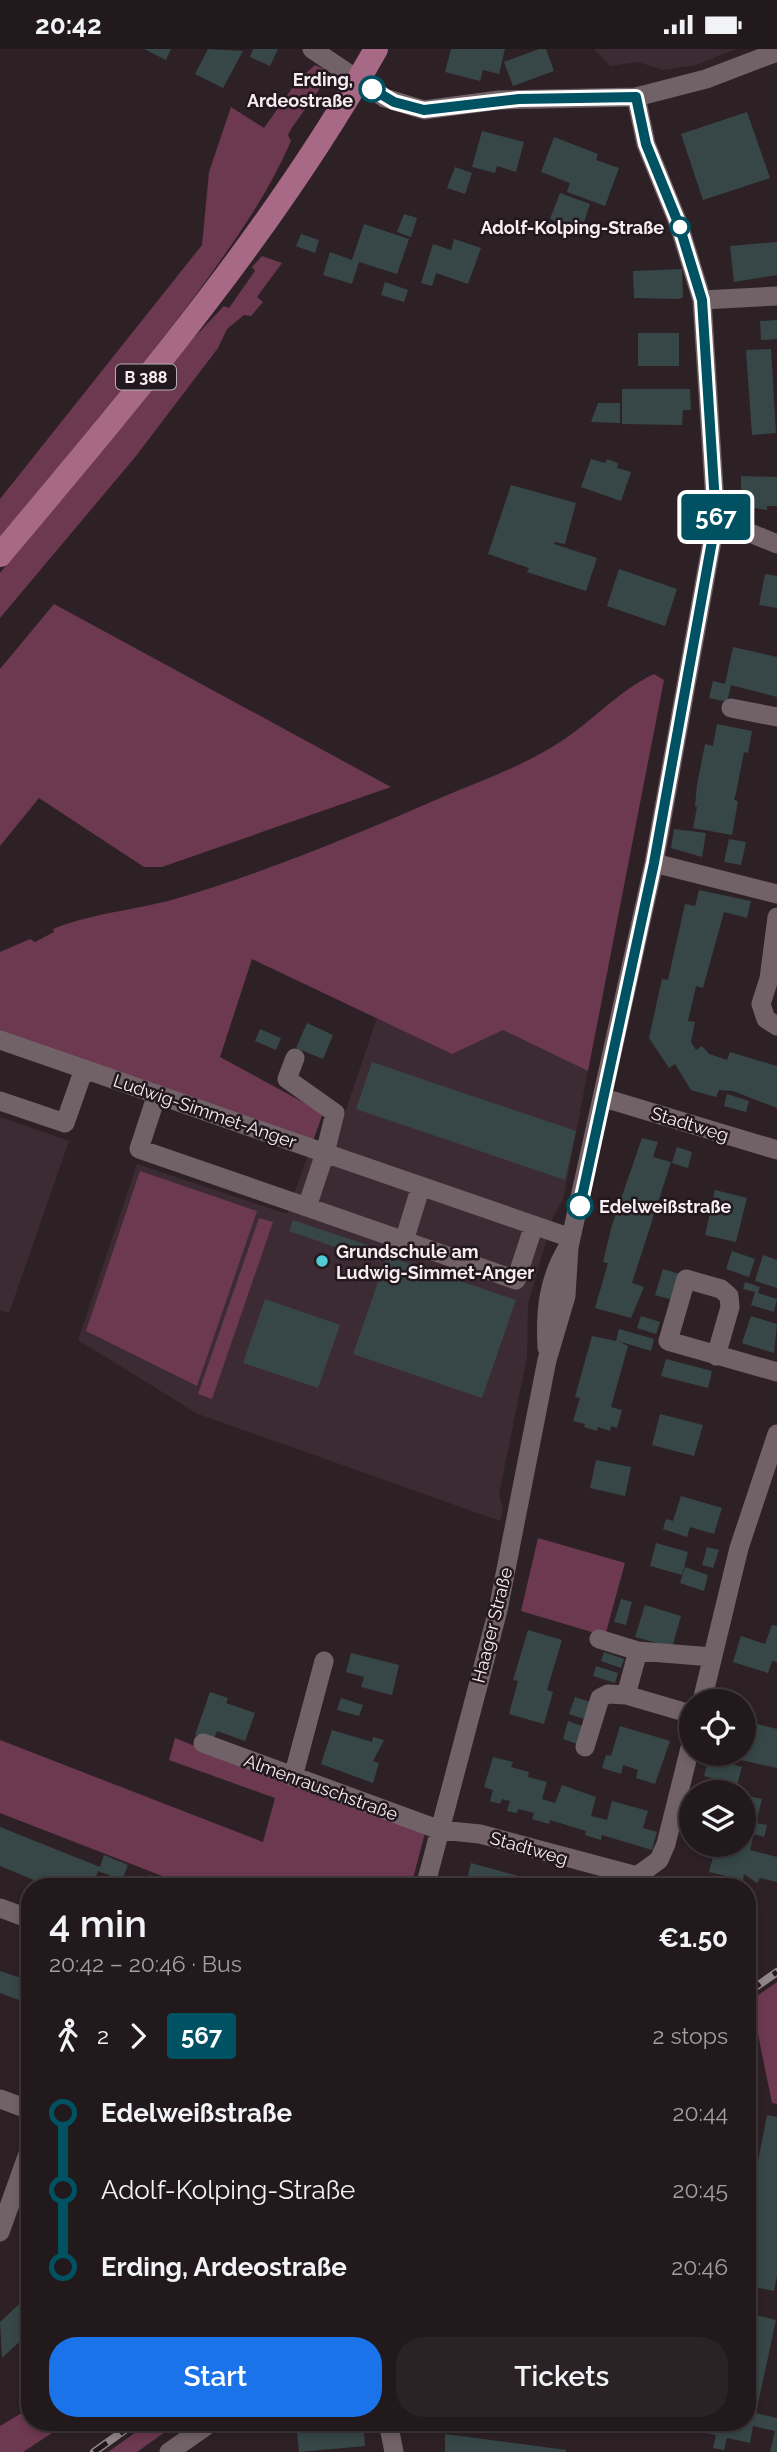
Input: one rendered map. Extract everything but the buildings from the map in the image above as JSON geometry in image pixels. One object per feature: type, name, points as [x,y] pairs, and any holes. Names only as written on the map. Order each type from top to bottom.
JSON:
[{"type":"main road","name":"B 388","points":[[0,555],[106,429],[225,276],[359,79],[376,49]]},
{"type":"street","points":[[312,49],[385,98],[420,109],[558,97],[636,97],[706,79],[777,52]]},
{"type":"street","name":"Haager Straße","points":[[427,1878],[498,1610],[547,1360],[566,1296],[570,1242],[654,863],[716,519],[702,300],[679,225],[646,144],[636,97]]},
{"type":"street","points":[[702,300],[777,296]]},
{"type":"street","points":[[716,519],[777,544]]},
{"type":"street","points":[[731,708],[777,717]]},
{"type":"street","points":[[654,863],[777,894]]},
{"type":"street","points":[[777,917],[773,980],[762,1009],[766,1019],[777,1026]]},
{"type":"street","name":"Ludwig-Simmet-Anger","points":[[0,1040],[534,1225],[570,1242]]},
{"type":"street","points":[[295,1058],[287,1079],[335,1113],[335,1124],[307,1207]]},
{"type":"street","points":[[0,1101],[65,1123],[84,1069]]},
{"type":"street","points":[[157,1094],[139,1149],[516,1280],[534,1225]]},
{"type":"street","name":"Stadtweg","points":[[604,1098],[777,1150]]},
{"type":"street","points":[[404,1241],[421,1186]]},
{"type":"street","points":[[716,1356],[777,1372]]},
{"type":"street","points":[[705,1689],[739,1548],[777,1434]]},
{"type":"street","points":[[599,1639],[638,1651],[712,1657]]},
{"type":"street","points":[[626,1695],[638,1651]]},
{"type":"street","points":[[293,1777],[324,1661]]},
{"type":"street","points":[[585,1747],[600,1698],[608,1693],[626,1695],[679,1710]]},
{"type":"street","name":"Almenrauschstraße","points":[[202,1743],[440,1830]]},
{"type":"street","name":"Stadtweg","points":[[440,1830],[480,1834],[637,1876],[659,1860],[666,1844],[686,1766]]},
{"type":"street","points":[[0,1907],[21,1915]]},
{"type":"street","points":[[0,2099],[21,2107]]},
{"type":"street","points":[[0,2232],[21,2173]]},
{"type":"street","points":[[169,2452],[199,2431]]},
{"type":"street","points":[[390,2431],[394,2452]]},
{"type":"shaded area","points":[[594,49],[736,49],[696,65],[663,70],[638,62],[610,66]]},
{"type":"shaded area","points":[[315,65],[324,69],[328,77],[291,129],[288,135],[291,141],[270,183],[220,262],[98,420],[0,537],[0,499],[202,245],[209,172],[231,107],[264,128],[298,80]]},
{"type":"shaded area","points":[[262,256],[282,263],[257,297],[263,302],[251,316],[244,315],[227,329],[218,348],[136,456],[0,618],[0,573],[183,349],[224,306],[229,308],[255,271],[252,267]]},
{"type":"shaded area","points":[[54,604],[391,787],[162,867],[144,867],[39,798],[0,846],[0,669]]},
{"type":"shaded area","points":[[654,674],[664,680],[588,1071],[503,1030],[452,1054],[252,959],[220,1057],[323,1113],[313,1141],[0,1031],[0,952],[30,939],[35,942],[54,932],[53,929],[69,923],[166,901],[249,875],[489,778],[560,742],[629,689]]},
{"type":"shaded area","name":"Grundschule am Ludwig-Simmet-Anger","points":[[396,962],[503,1030],[588,1071],[563,1200],[553,1217],[528,1304],[527,1357],[499,1494],[503,1509],[500,1521],[198,1414],[78,1340],[137,1164],[287,1214],[313,1141],[333,1148]]},
{"type":"shaded area","points":[[0,1117],[69,1141],[9,1313],[0,1310]]},
{"type":"shaded area","points":[[140,1171],[257,1211],[197,1386],[86,1331]]},
{"type":"shaded area","points":[[259,1218],[273,1222],[212,1399],[198,1394]]},
{"type":"shaded area","points":[[538,1538],[625,1563],[605,1636],[521,1611]]},
{"type":"shaded area","points":[[175,1738],[313,1794],[425,1833],[413,1878],[167,1878],[0,1813],[0,1740],[263,1842],[275,1798],[169,1760]]},
{"type":"shaded area","points":[[777,1982],[777,2104],[772,2103],[756,2025],[756,1997]]},
{"type":"shaded area","points":[[21,2413],[21,2431],[55,2431],[23,2452],[0,2452],[0,2426]]},
{"type":"shaded area","points":[[137,2431],[166,2431],[137,2452],[108,2452]]},
{"type":"railway","points":[[756,1987],[777,1972]]},
{"type":"railway","points":[[94,2452],[123,2431]]},
{"type":"bus line","name":"567","points":[[372,89],[394,102],[424,110],[519,99],[636,97],[646,144],[679,225],[702,300],[713,429],[716,519],[654,863],[580,1206]]},
{"type":"place","name":"Erding, Ardeostraße","points":[[372,89]]},
{"type":"place","name":"Adolf-Kolping-Straße","points":[[680,227]]},
{"type":"place","name":"Edelweißstraße","points":[[580,1206]]},
{"type":"place","name":"Grundschule am Ludwig-Simmet-Anger","points":[[322,1261]]}]
